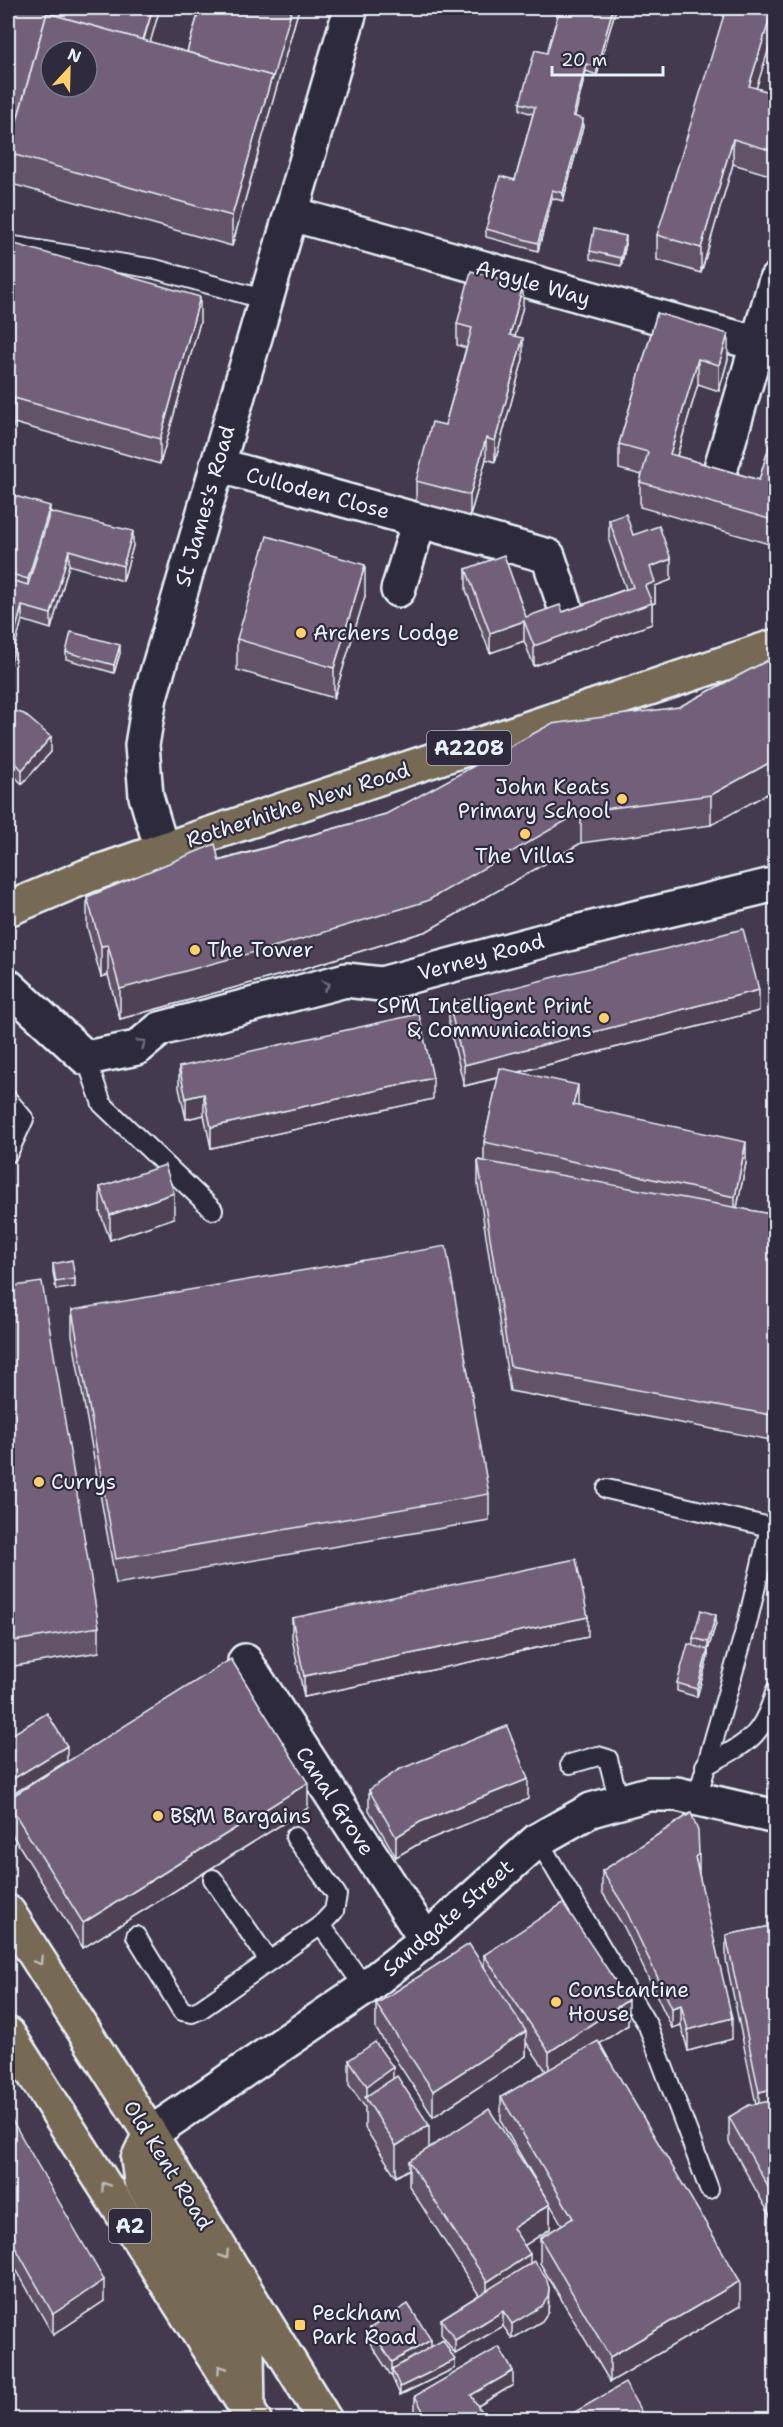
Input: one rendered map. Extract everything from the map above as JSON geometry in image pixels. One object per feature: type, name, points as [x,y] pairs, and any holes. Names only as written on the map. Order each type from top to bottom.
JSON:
[{"type":"main road","name":"Rotherhithe New Road","points":[[162,850],[776,646]]},
{"type":"main road","name":"A2208","points":[[8,909],[87,876],[162,850]]},
{"type":"main road","name":"Old Kent Road","points":[[8,1912],[150,2134],[326,2420]]},
{"type":"main road","name":"A2","points":[[8,2034],[251,2417]]},
{"type":"main road","points":[[150,2134],[138,2159],[141,2181],[247,2350],[251,2417]]},
{"type":"street","name":"St James's Road","points":[[162,850],[146,796],[142,745],[150,697],[351,8]]},
{"type":"street","name":"Argyle Way","points":[[291,214],[403,244],[503,275],[766,346]]},
{"type":"street","points":[[720,471],[766,346],[776,280]]},
{"type":"street","name":"Culloden Close","points":[[217,465],[548,556],[568,616]]},
{"type":"street","name":"Culloden Close","points":[[398,590],[418,521]]},
{"type":"street","name":"Verney Road","points":[[86,1058],[137,1048],[160,1029],[346,980],[381,984],[568,934],[776,885]]},
{"type":"street","points":[[8,986],[86,1058]]},
{"type":"street","name":"Canal Grove","points":[[245,1661],[426,1940]]},
{"type":"street","name":"Sandgate Street","points":[[150,2134],[365,1988],[426,1940],[538,1840],[591,1810],[648,1794],[677,1794],[776,1816]]},
{"type":"lane","points":[[8,245],[155,269],[266,300]]},
{"type":"lane","points":[[86,1058],[102,1104],[213,1210]]},
{"type":"lane","points":[[8,1100],[24,1119],[8,1154]]},
{"type":"lane","points":[[608,1489],[770,1527],[747,1624],[697,1798]]},
{"type":"lane","points":[[705,1766],[745,1743],[760,1729],[769,1712],[776,1690]]},
{"type":"lane","points":[[570,1764],[598,1756],[608,1759],[619,1801]]},
{"type":"lane","points":[[136,1936],[182,2011],[192,2013],[201,2009],[321,1925],[334,1911],[337,1895],[295,1838]]},
{"type":"lane","points":[[538,1840],[648,2026],[709,2189]]},
{"type":"lane","points":[[213,1879],[269,1961]]},
{"type":"lane","points":[[321,1925],[365,1988]]},
{"type":"building","points":[[8,8],[153,8],[143,40],[47,13],[8,152]]},
{"type":"building","points":[[200,8],[292,8],[272,81],[272,76],[187,52]]},
{"type":"building","points":[[560,8],[613,8],[597,67],[586,64],[573,116],[583,119],[563,193],[552,190],[538,243],[486,229],[500,176],[515,180],[535,107],[520,103],[535,50],[547,53]]},
{"type":"building","points":[[726,8],[773,8],[749,86],[776,94],[776,152],[733,139],[701,248],[657,235]]},
{"type":"building","points":[[47,13],[272,76],[232,216],[8,153],[39,42],[39,99],[99,99],[99,39],[40,39]]},
{"type":"building","points":[[594,229],[626,236],[621,258],[590,251]]},
{"type":"building","points":[[8,242],[200,297],[160,439],[14,398],[8,419]]},
{"type":"building","points":[[471,271],[523,285],[510,335],[523,338],[495,441],[486,438],[470,495],[416,481],[432,422],[445,425],[472,328],[457,324]]},
{"type":"building","points":[[657,313],[728,334],[719,365],[698,359],[670,454],[759,480],[776,424],[776,521],[640,482],[648,452],[619,444]]},
{"type":"building","points":[[776,363],[776,378],[772,377]]},
{"type":"building","points":[[8,494],[50,506],[28,579],[8,573]]},
{"type":"building","points":[[50,512],[133,531],[123,566],[69,550],[51,614],[22,606],[8,658],[8,579],[28,585]]},
{"type":"building","points":[[626,514],[633,535],[659,526],[671,559],[650,567],[655,582],[645,586],[652,603],[534,646],[524,621],[490,633],[466,569],[504,555],[526,617],[560,605],[563,612],[633,587],[609,520]]},
{"type":"building","name":"Archers Lodge","points":[[267,536],[365,565],[334,668],[237,639]]},
{"type":"building","points":[[71,632],[120,645],[114,665],[66,652]]},
{"type":"building","points":[[776,656],[776,759],[711,795],[581,812],[427,901],[302,939],[120,989],[108,945],[101,946],[87,897],[215,844],[219,861],[386,814],[551,724],[679,707]]},
{"type":"building","points":[[8,709],[24,714],[51,737],[22,770],[8,754]]},
{"type":"building","name":"SPM Intelligent Print & Communications","points":[[743,929],[759,990],[464,1065],[449,1004]]},
{"type":"building","points":[[419,1014],[433,1078],[211,1127],[204,1094],[186,1098],[179,1067]]},
{"type":"building","points":[[500,1068],[578,1085],[573,1105],[746,1142],[735,1197],[484,1142]]},
{"type":"building","points":[[478,1160],[776,1215],[776,1416],[510,1366]]},
{"type":"building","points":[[165,1165],[174,1193],[110,1215],[100,1187]]},
{"type":"building","points":[[446,1246],[489,1494],[116,1559],[72,1310]]},
{"type":"building","points":[[72,1260],[75,1279],[56,1282],[53,1264]]},
{"type":"building","name":"Currys","points":[[42,1282],[99,1627],[8,1642],[8,1287]]},
{"type":"building","points":[[576,1559],[588,1617],[304,1676],[292,1618]]},
{"type":"building","points":[[701,1610],[716,1615],[708,1642],[693,1638]]},
{"type":"building","points":[[688,1644],[708,1650],[697,1689],[677,1683]]},
{"type":"building","name":"B&M Bargains","points":[[231,1659],[308,1783],[83,1923],[8,1803],[8,1799]]},
{"type":"building","points":[[47,1713],[67,1746],[8,1782],[8,1737]]},
{"type":"building","points":[[507,1726],[528,1779],[420,1822],[396,1837],[369,1790],[398,1770]]},
{"type":"building","points":[[691,1813],[698,1831],[699,1854],[695,1857],[732,2018],[688,2030],[681,2005],[672,2008],[624,1906],[602,1871]]},
{"type":"building","name":"Constantine House","points":[[563,1903],[628,2000],[549,2052],[484,1955]]},
{"type":"building","points":[[776,1925],[776,2088],[759,2092],[726,1935]]},
{"type":"building","points":[[469,1944],[526,2031],[433,2091],[376,2004]]},
{"type":"building","points":[[598,2041],[740,2281],[610,2357],[540,2238],[573,2218],[501,2097]]},
{"type":"building","points":[[375,2042],[393,2067],[367,2086],[349,2060]]},
{"type":"building","points":[[397,2076],[429,2125],[396,2146],[365,2097]]},
{"type":"building","points":[[776,2100],[776,2201],[729,2117],[749,2105]]},
{"type":"building","points":[[489,2109],[550,2204],[513,2228],[530,2254],[487,2282],[409,2161]]},
{"type":"building","points":[[8,2113],[104,2280],[53,2314],[8,2234]]},
{"type":"building","points":[[534,2261],[546,2277],[549,2288],[548,2297],[542,2306],[512,2324],[503,2311],[455,2340],[441,2319]]},
{"type":"building","points":[[408,2304],[431,2340],[392,2362],[370,2328]]},
{"type":"building","points":[[443,2340],[455,2360],[400,2387],[392,2369]]},
{"type":"building","points":[[499,2347],[513,2371],[471,2395],[486,2420],[428,2420],[415,2396]]},
{"type":"building","points":[[625,2383],[646,2420],[561,2420]]},
{"type":"place","name":"Archers Lodge","points":[[301,633]]},
{"type":"place","name":"John Keats Primary School","points":[[622,799]]},
{"type":"place","name":"The Villas","points":[[525,834]]},
{"type":"place","name":"The Tower","points":[[195,950]]},
{"type":"place","name":"SPM Intelligent Print & Communications","points":[[604,1018]]},
{"type":"place","name":"Currys","points":[[39,1482]]},
{"type":"place","name":"B&M Bargains","points":[[158,1816]]},
{"type":"place","name":"Constantine House","points":[[556,2002]]},
{"type":"place","name":"Peckham Park Road","points":[[300,2325]]}]
